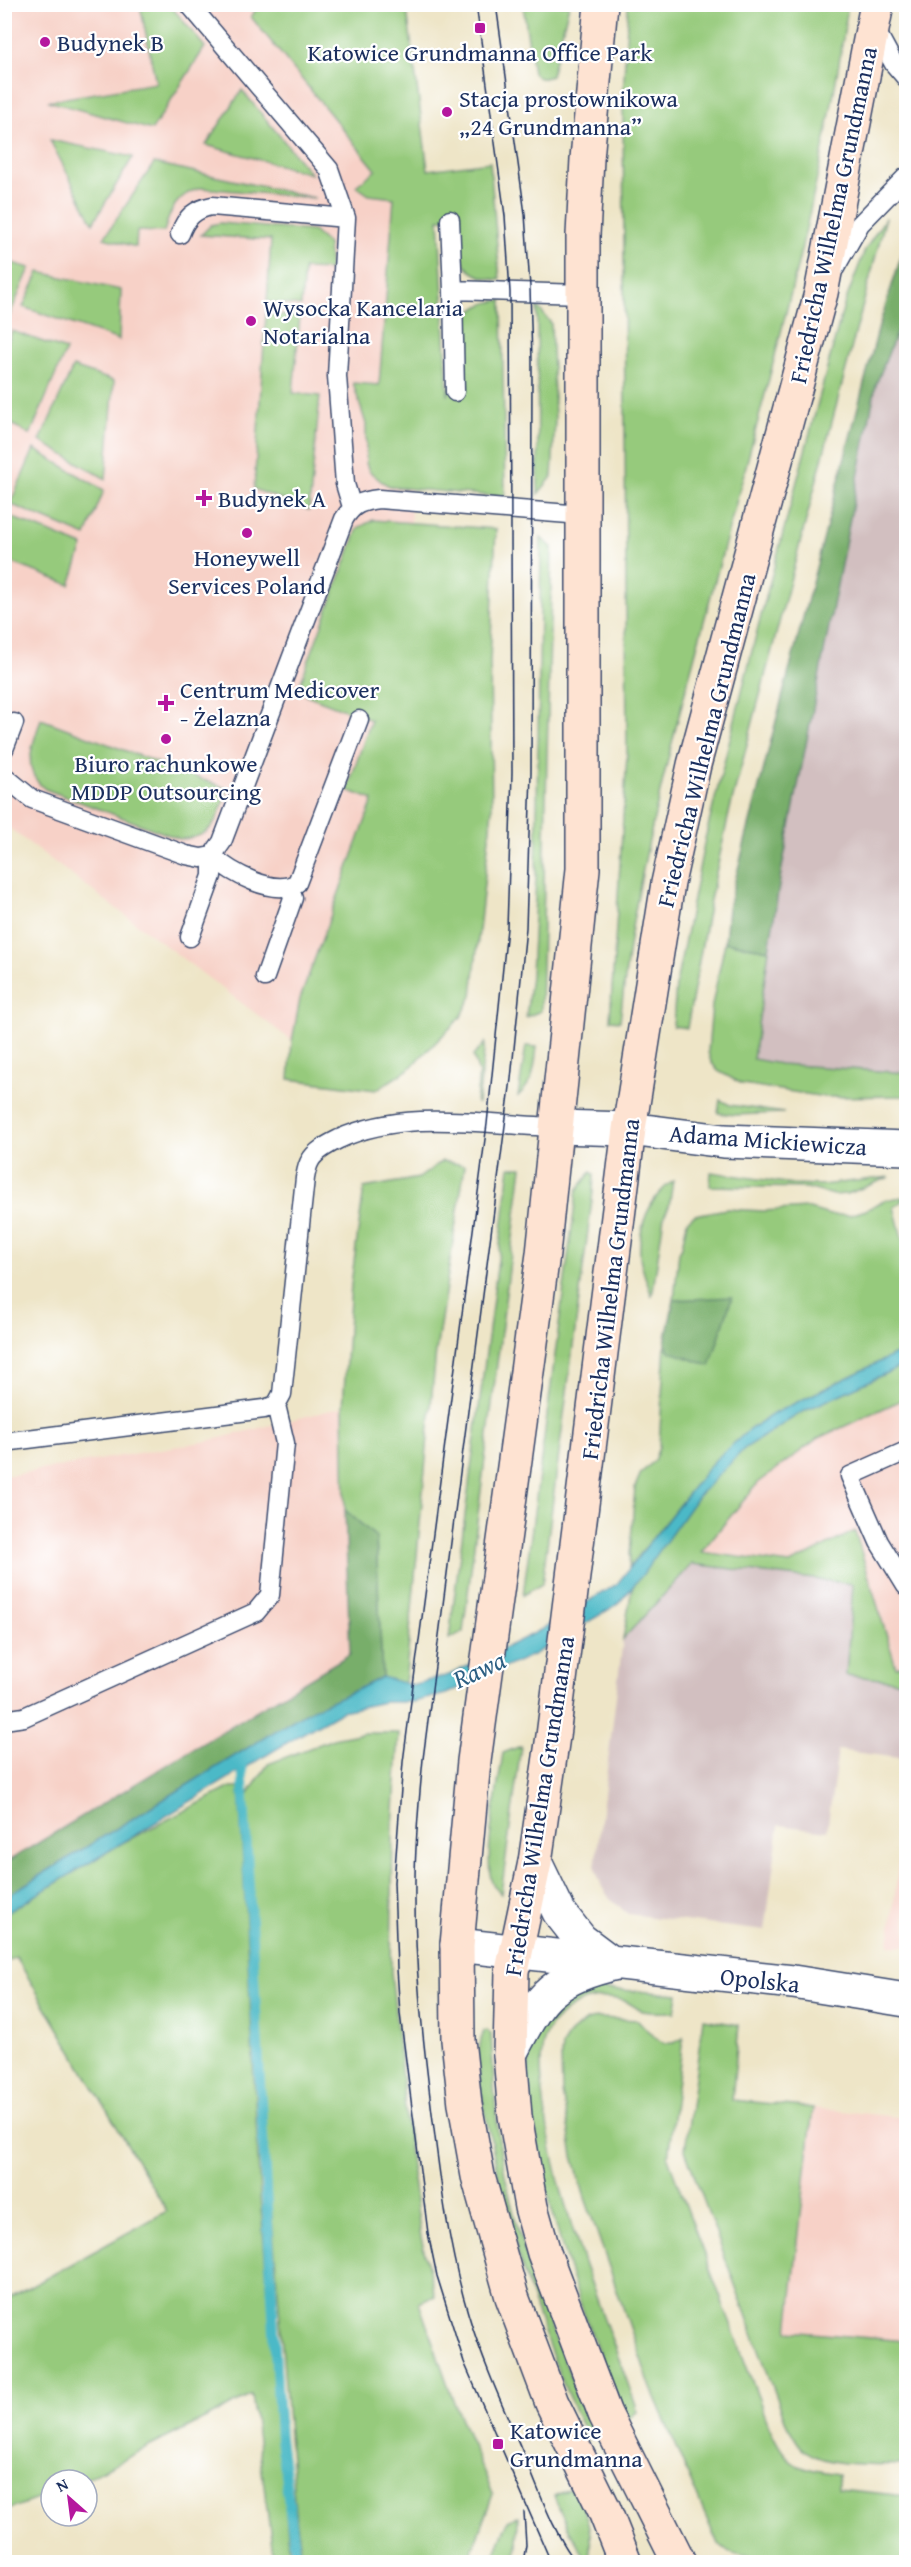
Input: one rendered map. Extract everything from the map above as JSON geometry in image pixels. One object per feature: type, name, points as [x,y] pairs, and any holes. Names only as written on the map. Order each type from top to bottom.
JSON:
[{"type":"main road","points":[[601,4],[587,159],[582,294],[583,869],[543,1254],[474,1761],[457,1946],[458,2040],[465,2104],[478,2176],[497,2249],[512,2297],[552,2403],[604,2509],[626,2562]]},
{"type":"main road","name":"Friedricha Wilhelma Grundmanna","points":[[679,2562],[605,2414],[544,2253],[524,2175],[514,2106],[510,2054],[512,1971],[535,1862],[553,1736],[629,1130],[668,883],[694,765],[821,293],[876,16]]},
{"type":"street","name":"Adama Mickiewicza","points":[[557,1127],[629,1130],[724,1141],[906,1148]]},
{"type":"street","points":[[535,1862],[559,1912],[581,1940],[613,1964]]},
{"type":"street","name":"Opolska","points":[[457,1946],[793,1983],[906,2000]]},
{"type":"street","name":"Opolska","points":[[510,2054],[534,2008],[565,1979],[613,1964]]},
{"type":"lane","points":[[189,4],[328,170],[346,218],[337,375],[345,484],[352,507]]},
{"type":"lane","points":[[876,16],[894,64],[906,78]]},
{"type":"lane","points":[[821,293],[860,224],[906,177]]},
{"type":"lane","points":[[180,234],[184,222],[192,213],[212,206],[346,218]]},
{"type":"lane","points":[[450,220],[455,392]]},
{"type":"lane","points":[[453,290],[582,294]]},
{"type":"lane","points":[[190,937],[212,876],[212,856],[222,842],[344,519],[352,507],[379,499],[582,515]]},
{"type":"lane","points":[[212,856],[229,871],[272,887],[290,886],[297,882],[359,720]]},
{"type":"lane","points":[[4,749],[14,723]]},
{"type":"lane","points":[[4,776],[33,799],[186,855],[201,858],[212,856]]},
{"type":"lane","points":[[265,976],[292,898],[290,886]]},
{"type":"lane","points":[[4,1720],[24,1717],[256,1612],[270,1595],[285,1443],[276,1405],[282,1394],[304,1178],[310,1160],[328,1144],[346,1136],[406,1122],[465,1121],[557,1127]]},
{"type":"lane","points":[[4,1443],[264,1409],[276,1405]]},
{"type":"lane","points":[[906,1451],[850,1476],[879,1542],[906,1586]]},
{"type":"shaded area","points":[[4,5],[259,5],[251,17],[376,170],[356,186],[369,195],[394,198],[379,385],[354,383],[364,413],[366,436],[391,487],[411,489],[410,629],[376,1090],[289,1079],[291,1040],[5,825]]},
{"type":"shaded area","points":[[906,308],[906,1073],[780,1064],[753,1059],[781,873],[876,384]]},
{"type":"shaded area","points":[[906,1398],[906,1664],[896,1667],[855,1531],[790,1564],[701,1552],[758,1483],[817,1439]]},
{"type":"shaded area","points":[[343,1407],[350,1654],[5,1863],[5,1476],[208,1441]]},
{"type":"shaded area","points":[[692,1564],[854,1584],[846,1675],[906,1682],[906,1759],[838,1750],[827,1831],[779,1825],[765,1931],[628,1914],[610,1899],[602,1887],[595,1868],[623,1639]]},
{"type":"shaded area","points":[[906,1798],[906,1946],[889,1945]]},
{"type":"shaded area","points":[[813,2108],[906,2118],[906,2341],[788,2331]]},
{"type":"green space","points":[[140,5],[170,5],[205,47],[152,130],[48,101],[156,83]]},
{"type":"green space","points":[[259,5],[450,5],[407,10],[428,170],[490,162],[500,280],[486,278],[468,269],[460,254],[457,220],[439,219],[448,396],[460,341],[469,315],[480,306],[502,300],[505,497],[391,487],[369,471],[366,463],[366,424],[353,383],[379,385],[394,198],[369,195],[356,186],[376,170],[251,17]]},
{"type":"green space","points":[[523,5],[569,5],[551,76],[546,78],[537,77],[533,73]]},
{"type":"green space","points":[[628,5],[848,5],[824,143],[794,280],[662,782],[631,934],[620,1021],[610,1020],[627,755],[623,96]]},
{"type":"green space","points":[[242,90],[311,174],[206,145]]},
{"type":"green space","points":[[50,140],[133,157],[93,223]]},
{"type":"green space","points":[[154,163],[315,198],[201,188],[180,199],[172,210],[164,232],[137,231],[136,247],[104,238]]},
{"type":"green space","points":[[886,217],[730,809],[710,900],[687,1028],[673,1026],[676,984],[705,839],[759,623],[844,305],[865,250]]},
{"type":"green space","points":[[220,223],[313,231],[328,244],[330,270],[304,269],[301,306],[267,302],[271,240],[201,235],[211,225]]},
{"type":"green space","points":[[906,241],[906,308],[876,385],[781,873],[769,950],[725,942],[728,908],[769,748],[879,326]]},
{"type":"green space","points":[[4,261],[30,268],[5,326]]},
{"type":"green space","points":[[39,272],[121,290],[119,340],[23,307]]},
{"type":"green space","points":[[537,306],[551,323],[555,420],[552,477],[538,494]]},
{"type":"green space","points":[[266,314],[300,316],[293,393],[320,396],[309,510],[254,489]]},
{"type":"green space","points":[[12,331],[66,350],[30,435],[5,420],[5,349]]},
{"type":"green space","points":[[73,367],[114,381],[106,479],[40,441]]},
{"type":"green space","points":[[34,449],[104,490],[86,536],[10,504]]},
{"type":"green space","points":[[6,515],[83,546],[70,585],[5,560]]},
{"type":"green space","points":[[373,520],[496,529],[490,662],[492,809],[472,996],[461,1017],[409,1069],[376,1090],[289,1079],[292,1041],[300,999],[373,800],[347,790],[371,720],[306,695],[301,681],[358,528]]},
{"type":"green space","points":[[541,538],[552,547],[541,1011],[526,1017],[531,975],[536,877]]},
{"type":"green space","points":[[41,719],[228,789],[213,824],[201,835],[180,839],[45,789],[37,781],[31,765],[32,747]]},
{"type":"green space","points":[[725,942],[769,950],[753,1059],[780,1064],[906,1073],[906,1096],[825,1097],[742,1084],[718,1071],[711,1062],[708,1052],[712,1005]]},
{"type":"green space","points":[[485,1043],[478,1103],[476,1103],[479,1073],[473,1056]]},
{"type":"green space","points":[[526,1046],[537,1047],[534,1068],[528,1085],[518,1096]]},
{"type":"green space","points":[[720,1100],[730,1105],[784,1113],[735,1115],[718,1113]]},
{"type":"green space","points":[[442,1161],[465,1165],[436,1351],[405,1684],[382,1677],[376,1537],[345,1510],[343,1407],[351,1284],[364,1188],[419,1178]]},
{"type":"green space","points":[[510,1167],[522,1167],[463,1632],[449,1639]]},
{"type":"green space","points":[[591,1172],[594,1174],[593,1192],[542,1584],[523,1595],[577,1190]]},
{"type":"green space","points":[[711,1172],[793,1184],[822,1185],[890,1177],[847,1194],[833,1195],[807,1188],[710,1186]]},
{"type":"green space","points":[[673,1181],[669,1206],[664,1216],[652,1297],[641,1261],[641,1234],[651,1204],[657,1195]]},
{"type":"green space","points":[[902,1197],[903,1200],[894,1207],[902,1238],[906,1239],[906,1349],[775,1413],[750,1429],[713,1462],[629,1568],[635,1487],[641,1473],[654,1461],[659,1447],[665,1343],[669,1351],[731,1298],[674,1300],[679,1252],[687,1221],[695,1215],[726,1209],[764,1211],[806,1208],[830,1215],[850,1215],[885,1200]]},
{"type":"green space","points":[[732,1297],[710,1366],[669,1351],[665,1343],[674,1300]]},
{"type":"green space","points":[[906,1364],[906,1398],[817,1439],[758,1483],[701,1552],[790,1564],[855,1531],[896,1667],[906,1664],[906,1682],[846,1675],[853,1584],[692,1564],[623,1639],[632,1588],[698,1496],[745,1448],[802,1412]]},
{"type":"green space","points":[[345,1510],[376,1537],[382,1677],[303,1714],[5,1897],[5,1863],[350,1654]]},
{"type":"green space","points":[[364,1733],[399,1733],[393,1826],[391,1971],[411,2166],[421,2237],[435,2296],[419,2303],[455,2405],[493,2494],[468,2562],[303,2562],[295,2511],[265,2128],[247,1796],[268,1764],[333,1739]]},
{"type":"green space","points":[[521,1746],[501,1894],[491,1880],[490,1874],[493,1814],[503,1753]]},
{"type":"green space","points":[[231,1787],[239,1787],[260,2196],[290,2562],[274,2562],[252,2395],[99,2472],[99,2468],[39,2468],[39,2498],[5,2511],[5,2301],[167,2211],[16,1957],[5,1963],[5,1914],[122,1843]]},
{"type":"green space","points":[[591,1988],[678,1994],[675,2012],[643,2011],[622,2000],[610,1998],[590,1999],[579,2003],[568,2009],[554,2022],[547,2032],[542,2052],[543,2093],[548,2133],[557,2173],[580,2252],[636,2406],[637,2412],[627,2420],[583,2313],[560,2239],[542,2164],[529,2085],[529,2054],[539,2025],[562,2001]]},
{"type":"green space","points":[[597,2018],[638,2020],[658,2040],[664,2042],[676,2042],[683,2038],[668,2158],[769,2426],[781,2450],[794,2463],[802,2467],[838,2474],[838,2489],[906,2496],[906,2562],[836,2563],[778,2560],[731,2552],[718,2545],[651,2388],[584,2195],[573,2156],[562,2092],[562,2046],[571,2032],[585,2022]]},
{"type":"green space","points":[[703,2019],[739,2025],[732,2100],[813,2108],[788,2331],[906,2341],[906,2465],[852,2464],[812,2455],[802,2448],[787,2425],[685,2150]]},
{"type":"green space","points":[[487,2030],[491,2034],[499,2138],[508,2190],[540,2297],[596,2435],[589,2439],[560,2376],[528,2285],[505,2206],[479,2078],[480,2042],[484,2031]]},
{"type":"green space","points":[[574,2487],[590,2532],[588,2562],[567,2526],[554,2496]]},
{"type":"green space","points":[[518,2516],[517,2546],[513,2562],[491,2562],[508,2521]]},
{"type":"water","name":"Rawa","points":[[906,1349],[906,1364],[802,1412],[745,1448],[698,1496],[643,1574],[618,1604],[535,1654],[446,1694],[413,1702],[384,1702],[342,1711],[5,1914],[5,1897],[303,1714],[382,1677],[411,1685],[449,1675],[537,1632],[617,1584],[713,1462],[750,1429],[775,1413]]},
{"type":"waterway","points":[[242,1762],[280,2439],[297,2562]]},
{"type":"tram line","points":[[476,4],[505,216],[510,292],[512,773],[507,928],[487,1124],[403,1762],[394,1882],[400,2014],[428,2233],[437,2276],[464,2362],[551,2562]]},
{"type":"tram line","points":[[496,4],[525,214],[530,287],[532,361],[531,773],[526,928],[511,1079],[423,1759],[416,1851],[415,1912],[429,2091],[446,2218],[461,2289],[480,2348],[552,2522],[576,2562]]},
{"type":"tram line","points":[[523,2562],[526,2545],[524,2512]]},
{"type":"place","name":"Katowice Grundmanna Office Park","points":[[480,28]]},
{"type":"place","name":"Budynek B","points":[[45,42]]},
{"type":"place","name":"Stacja prostownikowa „24 Grundmanna”","points":[[447,112]]},
{"type":"place","name":"Wysocka Kancelaria Notarialna","points":[[251,321]]},
{"type":"place","name":"Budynek A","points":[[204,498]]},
{"type":"place","name":"Honeywell Services Poland","points":[[247,533]]},
{"type":"place","name":"Centrum Medicover - Żelazna","points":[[166,703]]},
{"type":"place","name":"Biuro rachunkowe MDDP Outsourcing","points":[[166,739]]},
{"type":"place","name":"Katowice Grundmanna","points":[[498,2444]]}]
